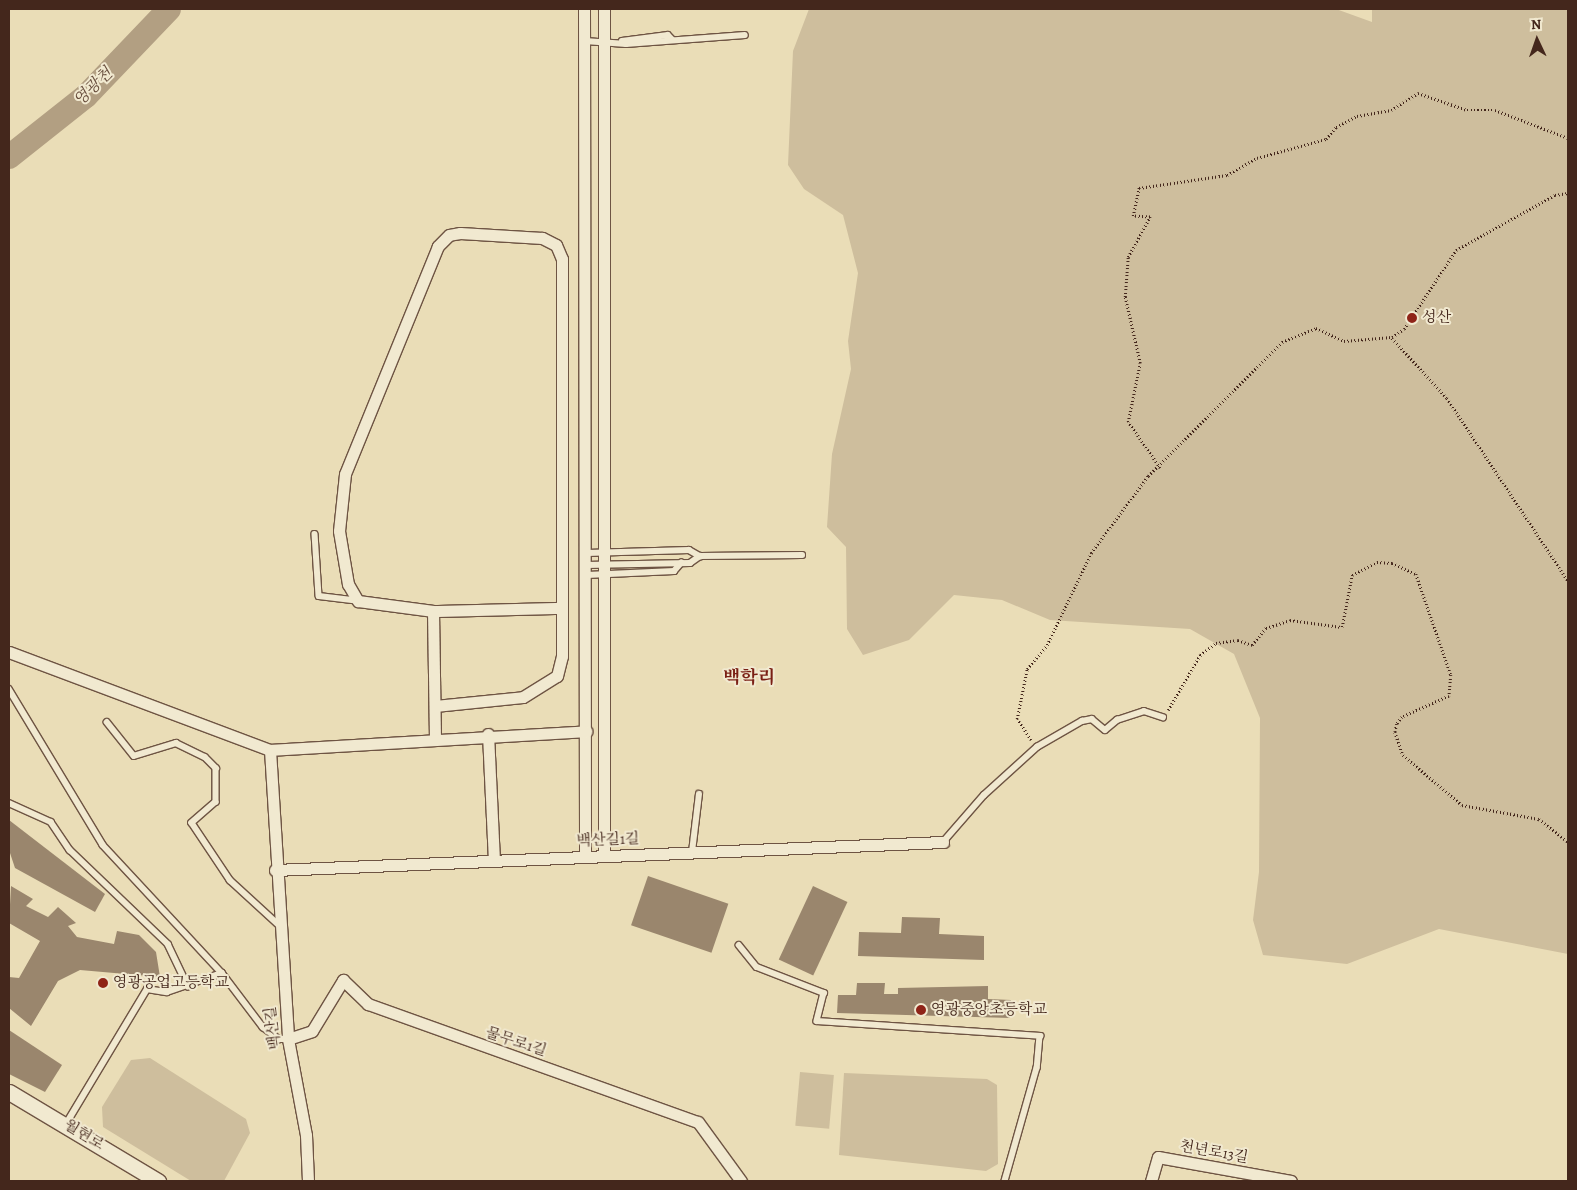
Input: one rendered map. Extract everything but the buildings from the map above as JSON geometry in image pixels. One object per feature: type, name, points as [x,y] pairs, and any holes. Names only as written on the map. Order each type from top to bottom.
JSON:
[{"type":"main road","name":"월현로","points":[[9,1092],[66,1124],[158,1181]]},
{"type":"street","points":[[584,9],[585,856]]},
{"type":"street","points":[[604,9],[602,564],[604,855]]},
{"type":"street","points":[[435,706],[523,697],[540,689],[557,676],[562,656],[559,608],[562,259],[556,245],[542,238],[460,233],[449,235],[438,246],[344,474],[338,531],[348,584],[358,601],[433,611],[559,608]]},
{"type":"street","points":[[433,611],[435,739]]},
{"type":"street","points":[[9,652],[270,750],[488,734],[586,731]]},
{"type":"street","points":[[488,734],[494,859]]},
{"type":"street","name":"백산길","points":[[270,750],[278,924],[288,1039],[306,1135],[308,1181]]},
{"type":"street","name":"백산길1길","points":[[275,870],[494,859],[943,842]]},
{"type":"street","name":"물무로1길","points":[[288,1039],[312,1032],[343,980],[368,1004],[698,1122],[741,1181]]},
{"type":"street","name":"천년로13길","points":[[1151,1181],[1158,1157],[1291,1181]]},
{"type":"lane","points":[[585,41],[622,40],[626,44],[745,35]]},
{"type":"lane","points":[[315,534],[320,596],[358,601]]},
{"type":"lane","points":[[586,564],[602,564],[689,550],[700,556]]},
{"type":"lane","points":[[586,564],[680,563],[700,556],[802,555]]},
{"type":"lane","points":[[586,564],[674,571],[680,563]]},
{"type":"lane","points":[[9,689],[103,845],[222,973],[264,1027],[279,1039],[288,1039]]},
{"type":"lane","points":[[943,842],[984,795],[1037,747],[1082,721],[1092,719],[1105,730],[1117,720],[1144,712],[1163,718]]},
{"type":"lane","points":[[107,722],[134,756],[176,743],[205,757],[216,768],[216,802],[192,823],[230,880],[278,924]]},
{"type":"lane","points":[[692,852],[699,794]]},
{"type":"lane","points":[[9,803],[51,822],[70,850],[168,944],[188,986]]},
{"type":"lane","points":[[739,945],[757,967],[824,993],[817,1021],[1040,1036],[1037,1068],[1006,1181]]},
{"type":"lane","points":[[66,1124],[146,989],[167,992],[222,973]]},
{"type":"path","points":[[1160,468],[1128,422],[1140,362],[1126,297],[1128,257],[1150,217],[1133,216],[1139,188],[1227,176],[1257,158],[1326,139],[1336,126],[1357,116],[1391,110],[1418,93],[1467,110],[1495,110],[1568,138]]},
{"type":"path","points":[[1037,747],[1017,719],[1027,669],[1047,645],[1091,554],[1131,496],[1282,342],[1316,328],[1344,341],[1392,337],[1404,329],[1456,250],[1555,195],[1568,193]]},
{"type":"path","points":[[1392,337],[1447,398],[1568,580]]},
{"type":"path","points":[[1163,718],[1200,656],[1216,643],[1238,640],[1252,645],[1266,628],[1290,620],[1342,627],[1352,575],[1377,562],[1392,562],[1416,574],[1451,675],[1449,696],[1402,717],[1397,724],[1395,732],[1403,755],[1462,805],[1539,819],[1568,842]]},
{"type":"shaded area","points":[[809,9],[1336,9],[1372,22],[1372,9],[1568,9],[1568,954],[1439,929],[1347,964],[1263,955],[1253,920],[1259,872],[1260,718],[1234,654],[1190,629],[1050,620],[1002,600],[954,595],[909,640],[863,655],[847,629],[846,547],[827,527],[832,454],[851,369],[848,341],[858,273],[843,215],[804,189],[788,165],[793,51]]},
{"type":"shaded area","points":[[150,1058],[246,1119],[250,1133],[224,1181],[191,1181],[103,1127],[102,1107],[131,1060]]},
{"type":"shaded area","points":[[800,1072],[834,1075],[829,1129],[795,1126]]},
{"type":"shaded area","points":[[844,1073],[987,1079],[997,1085],[998,1164],[986,1171],[839,1155]]},
{"type":"waterway","name":"영광천","points":[[9,157],[86,96],[169,9]]},
{"type":"place","name":"성산","points":[[1412,318]]},
{"type":"place","name":"영광공업고등학교","points":[[103,983]]},
{"type":"place","name":"영광중앙초등학교","points":[[921,1010]]},
{"type":"district","name":"백학리","points":[[749,677]]}]
